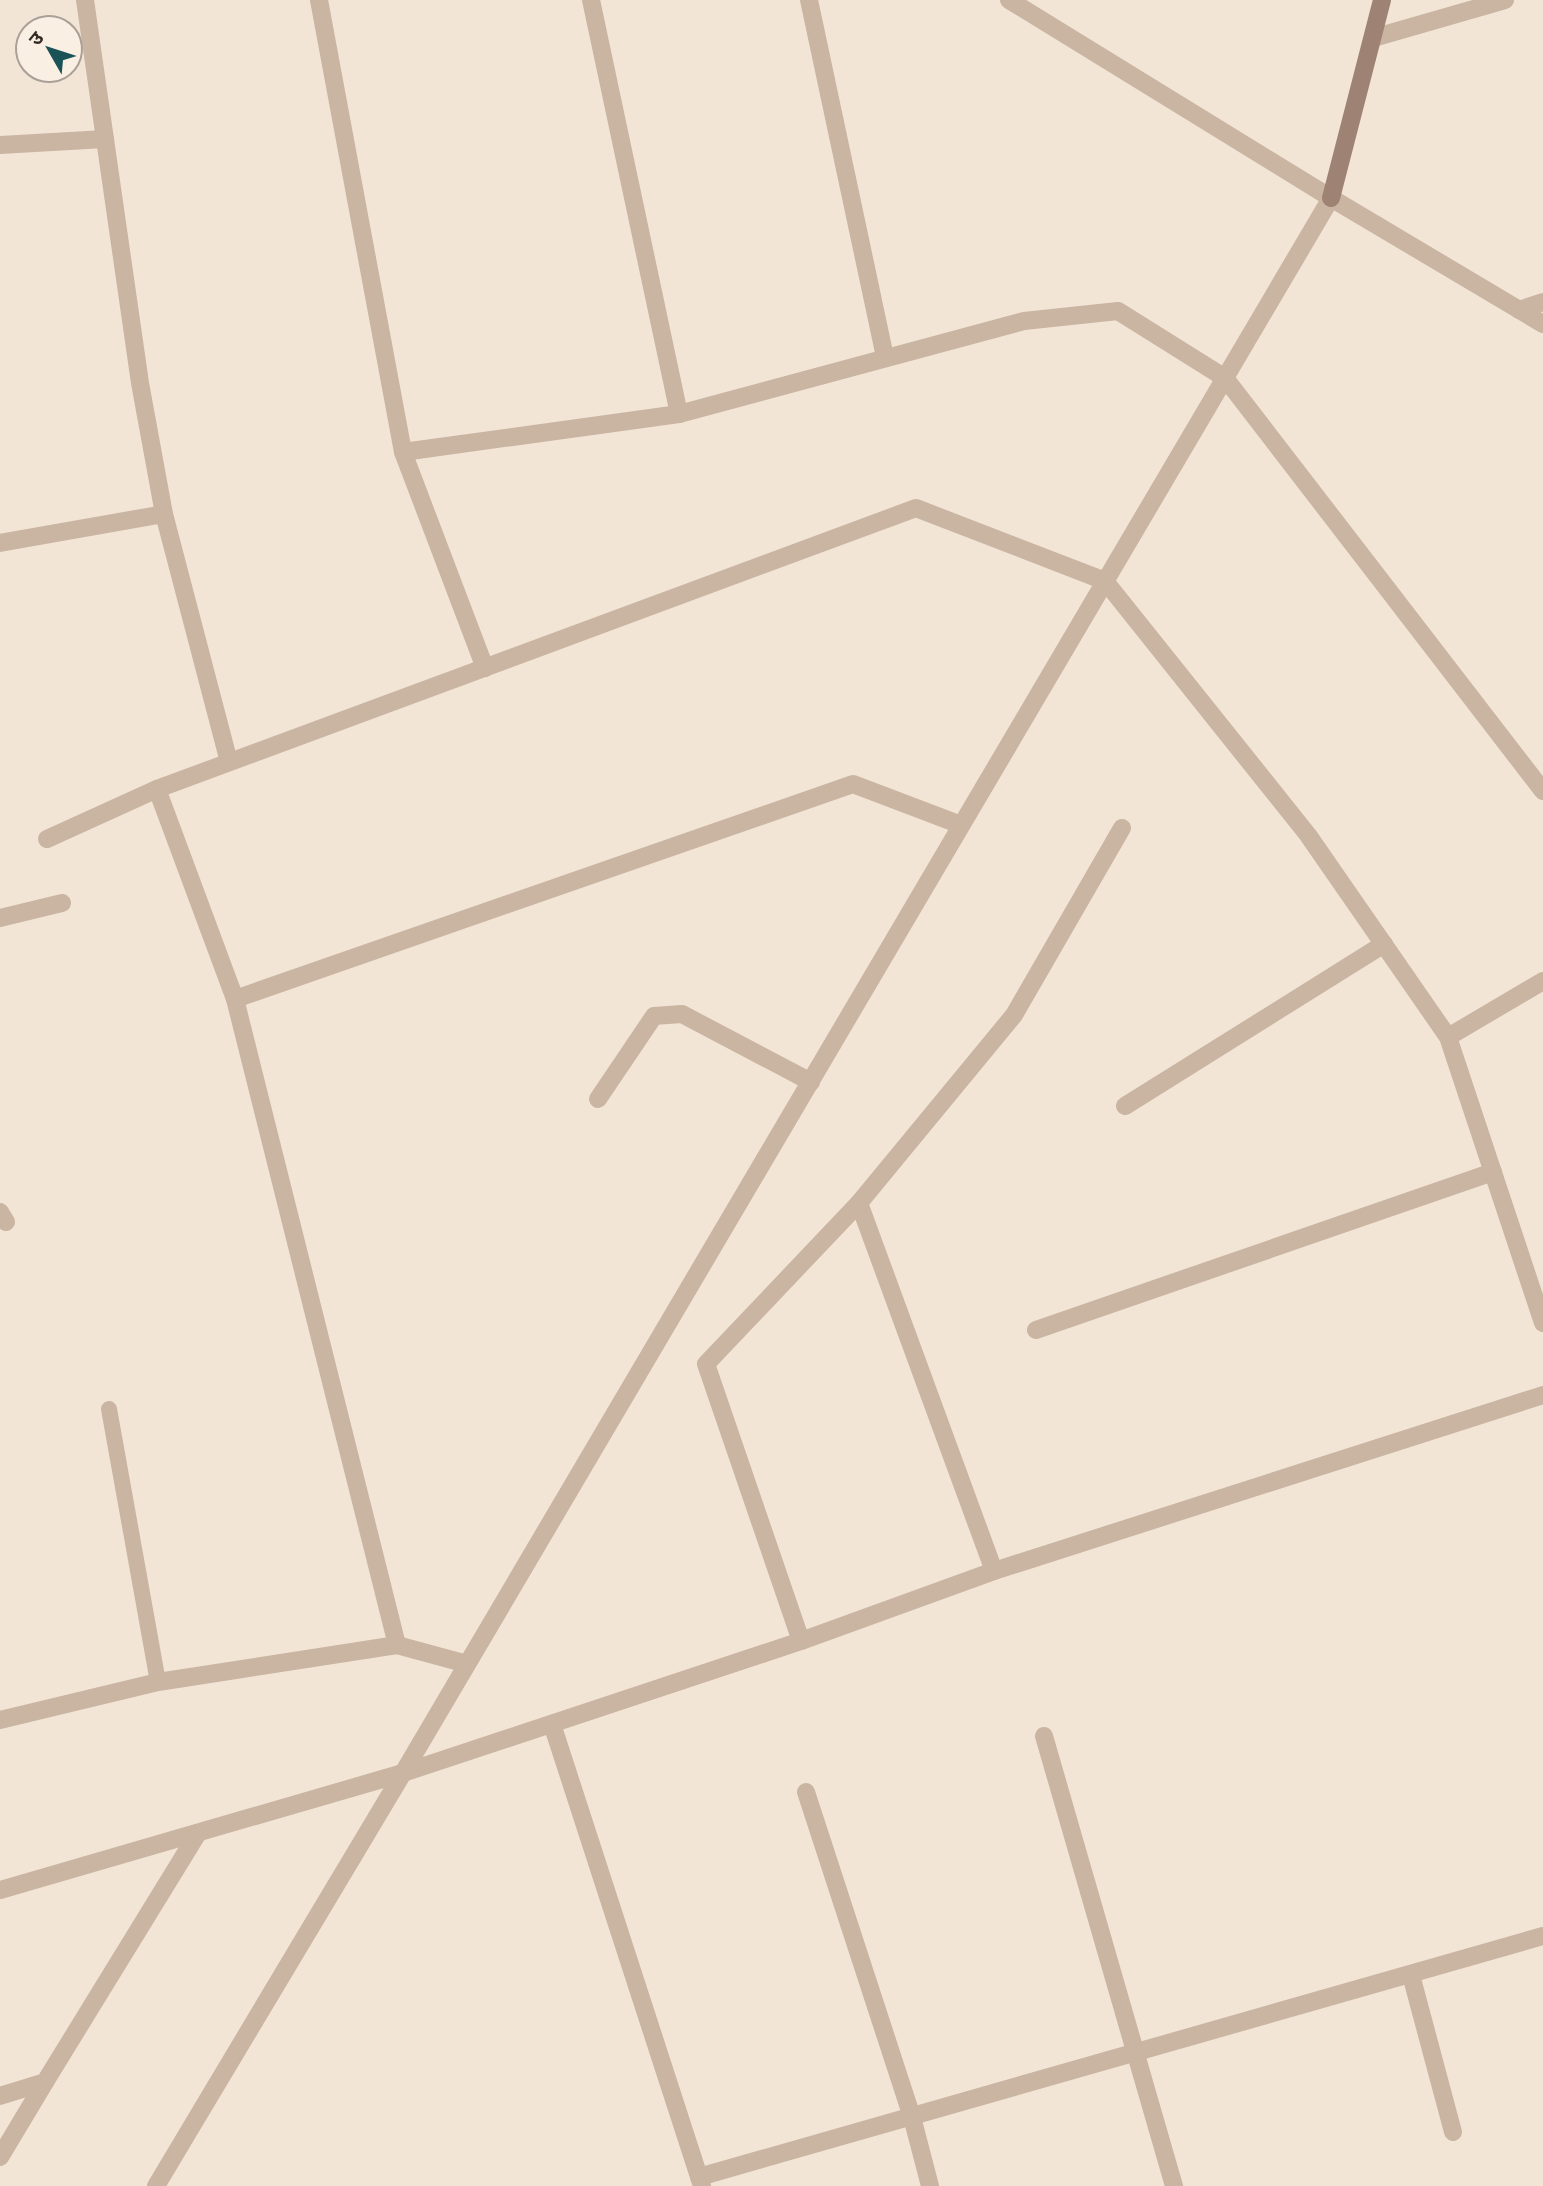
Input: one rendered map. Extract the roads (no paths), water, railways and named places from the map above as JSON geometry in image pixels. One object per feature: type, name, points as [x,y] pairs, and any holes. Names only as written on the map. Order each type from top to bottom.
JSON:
[{"type":"street","points":[[85,0],[139,383],[164,514],[229,762]]},
{"type":"street","points":[[319,0],[403,452],[485,668]]},
{"type":"street","points":[[590,0],[680,414]]},
{"type":"street","points":[[809,0],[885,357]]},
{"type":"street","points":[[1009,0],[1331,198],[1543,324]]},
{"type":"street","points":[[156,2186],[403,1773],[1331,198],[1382,0]]},
{"type":"street","points":[[1373,38],[1505,0]]},
{"type":"street","points":[[0,145],[105,139]]},
{"type":"street","points":[[1519,310],[1543,302]]},
{"type":"street","points":[[403,452],[680,414],[1024,321],[1118,311],[1225,378],[1543,791]]},
{"type":"street","points":[[47,839],[158,789],[916,508],[1105,581],[1308,835],[1448,1037],[1493,1172],[1536,1279],[1543,1323]]},
{"type":"street","points":[[0,543],[164,514]]},
{"type":"street","points":[[235,999],[853,784],[961,825]]},
{"type":"street","points":[[158,789],[235,999],[397,1645]]},
{"type":"street","points":[[801,1641],[706,1364],[859,1203],[1014,1015],[1122,828]]},
{"type":"street","points":[[0,918],[62,903]]},
{"type":"street","points":[[1125,1106],[1384,944]]},
{"type":"street","points":[[1448,1037],[1543,981]]},
{"type":"street","points":[[598,1099],[654,1016],[682,1014],[811,1082]]},
{"type":"street","points":[[1036,1330],[1493,1172]]},
{"type":"street","points":[[859,1203],[994,1571]]},
{"type":"street","points":[[0,1890],[403,1773],[801,1641],[994,1571],[1543,1395]]},
{"type":"street","points":[[0,1720],[158,1682],[397,1645],[467,1664]]},
{"type":"street","points":[[552,1724],[700,2181],[912,2117],[1543,1936]]},
{"type":"street","points":[[1044,1736],[1174,2186]]},
{"type":"street","points":[[806,1793],[912,2117],[930,2186]]},
{"type":"street","points":[[0,2157],[198,1833]]},
{"type":"street","points":[[1411,1975],[1453,2132]]},
{"type":"street","points":[[0,2096],[46,2082]]},
{"type":"lane","points":[[109,1409],[158,1682]]}]
